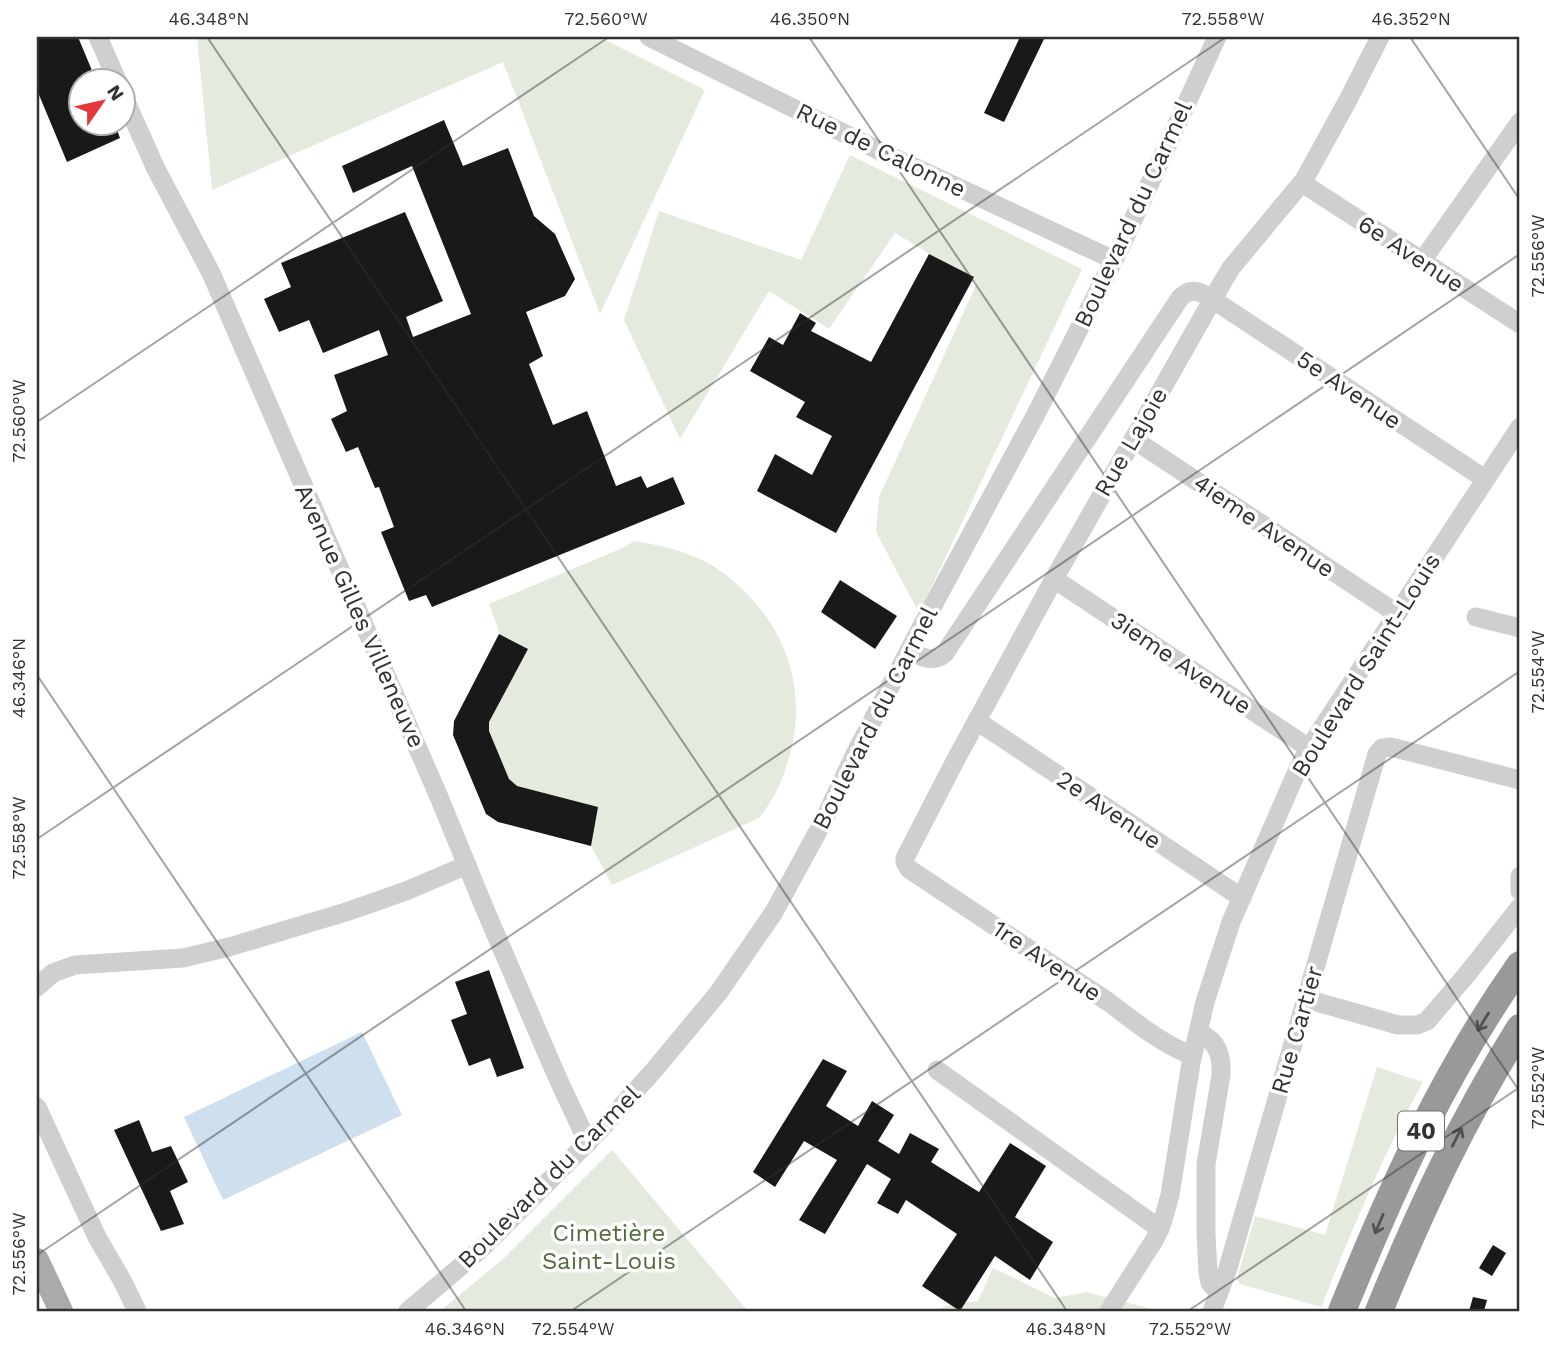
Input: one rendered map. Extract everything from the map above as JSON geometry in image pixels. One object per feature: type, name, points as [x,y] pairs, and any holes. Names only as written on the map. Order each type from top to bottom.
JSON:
[{"type":"highway","name":"40","points":[[1342,1310],[1422,1128],[1467,1047],[1520,965]]},
{"type":"highway","name":"40","points":[[1379,1311],[1452,1147],[1520,1028]]},
{"type":"main road","points":[[37,1259],[61,1311]]},
{"type":"street","points":[[98,37],[111,66]]},
{"type":"street","name":"Rue de Calonne","points":[[649,37],[881,152],[1114,260]]},
{"type":"street","name":"Boulevard du Carmel","points":[[408,1311],[480,1250],[588,1143],[711,1003],[774,912],[1114,260],[1217,37]]},
{"type":"street","name":"Rue Lajoie","points":[[905,862],[906,854],[1054,579],[1212,299],[1231,268],[1302,183],[1380,37]]},
{"type":"street","points":[[1422,261],[1520,122]]},
{"type":"street","name":"Avenue Gilles Villeneuve","points":[[136,124],[156,169],[211,273],[588,1143]]},
{"type":"street","name":"6e Avenue","points":[[1302,183],[1520,324]]},
{"type":"street","points":[[909,651],[930,660],[938,659],[945,653],[1180,298],[1186,292],[1195,290],[1212,299]]},
{"type":"street","name":"5e Avenue","points":[[1212,299],[1485,480]]},
{"type":"street","name":"Boulevard Saint-Louis","points":[[1109,1311],[1160,1229],[1170,1195],[1192,1055],[1205,1002],[1242,898],[1309,748],[1520,427]]},
{"type":"street","name":"4ieme Avenue","points":[[1133,439],[1396,613]]},
{"type":"street","name":"3ieme Avenue","points":[[1054,579],[1309,748]]},
{"type":"street","points":[[1476,617],[1520,628]]},
{"type":"street","name":"2e Avenue","points":[[977,721],[1242,898]]},
{"type":"street","name":"Rue Cartier","points":[[1216,1302],[1376,756],[1381,749],[1391,747],[1520,780]]},
{"type":"street","name":"1re Avenue","points":[[905,862],[909,869],[1150,1031],[1192,1055]]},
{"type":"street","points":[[37,987],[53,973],[75,965],[183,958],[229,947],[346,912],[406,891],[467,865]]},
{"type":"street","points":[[1520,876],[1520,891]]},
{"type":"street","points":[[1306,999],[1398,1025],[1424,1023],[1520,907]]},
{"type":"street","points":[[1198,1033],[1212,1041],[1222,1062],[1206,1164],[1205,1189],[1208,1273],[1216,1302]]},
{"type":"street","points":[[937,1070],[1160,1229]]},
{"type":"street","points":[[37,1107],[97,1237],[137,1311]]},
{"type":"green space","points":[[197,37],[599,37],[705,90],[600,314],[503,62],[212,190]]},
{"type":"green space","points":[[850,155],[1082,269],[919,613],[876,532],[879,497],[977,283],[895,233],[829,329],[769,291],[680,439],[624,320],[659,211],[801,260]]},
{"type":"green space","points":[[634,541],[689,554],[706,562],[732,580],[757,605],[771,624],[790,667],[796,713],[794,737],[783,777],[759,818],[612,885],[591,846],[498,822],[454,721],[500,635],[489,604]]},
{"type":"green space","points":[[1377,1067],[1423,1082],[1381,1165],[1321,1307],[1240,1284],[1237,1279],[1255,1216],[1325,1235]]},
{"type":"green space","name":"Cimetière Saint-Louis","points":[[612,1150],[748,1311],[440,1311],[502,1260]]},
{"type":"green space","points":[[993,1268],[1055,1298],[1086,1292],[1156,1311],[937,1311],[947,1305],[978,1301]]},
{"type":"water","points":[[362,1032],[402,1115],[223,1200],[184,1117]]},
{"type":"building","points":[[37,37],[78,37],[90,66],[66,66],[66,136],[120,138],[67,162],[37,90]]},
{"type":"building","points":[[1020,37],[1045,37],[1004,122],[984,113]]},
{"type":"building","points":[[444,120],[463,166],[508,148],[534,216],[555,234],[575,279],[565,296],[526,312],[543,356],[529,364],[553,425],[587,411],[616,486],[641,476],[647,488],[673,477],[685,504],[432,607],[426,595],[409,601],[381,532],[394,527],[379,487],[375,488],[358,447],[346,452],[331,419],[347,411],[334,375],[388,355],[379,330],[323,353],[309,320],[279,332],[264,299],[291,287],[281,263],[405,212],[443,301],[406,317],[413,337],[471,314],[412,166],[353,193],[342,166]]},
{"type":"building","points":[[929,254],[974,277],[836,533],[757,491],[775,454],[812,475],[832,436],[796,417],[805,402],[750,371],[769,337],[783,345],[800,313],[816,323],[811,331],[871,362]]},
{"type":"building","points":[[840,580],[897,616],[875,649],[821,612]]},
{"type":"building","points":[[499,634],[528,649],[489,722],[489,731],[509,779],[517,786],[598,807],[591,846],[498,822],[486,814],[453,735],[454,721]]},
{"type":"building","points":[[489,970],[524,1068],[497,1077],[490,1058],[469,1066],[451,1020],[467,1014],[455,982]]},
{"type":"building","points":[[823,1059],[847,1071],[826,1106],[858,1126],[872,1101],[894,1115],[878,1141],[899,1154],[910,1133],[939,1149],[931,1162],[979,1192],[1010,1143],[1046,1166],[1015,1217],[1053,1242],[1030,1280],[995,1256],[960,1311],[922,1286],[957,1234],[906,1200],[898,1214],[877,1203],[891,1179],[867,1164],[825,1234],[799,1220],[837,1160],[804,1141],[775,1187],[753,1172]]},
{"type":"building","points":[[139,1120],[152,1152],[171,1146],[188,1182],[170,1191],[184,1224],[161,1231],[114,1130]]},
{"type":"building","points":[[1493,1245],[1506,1253],[1492,1276],[1479,1268]]},
{"type":"building","points":[[1473,1297],[1487,1300],[1484,1311],[1469,1311]]}]
